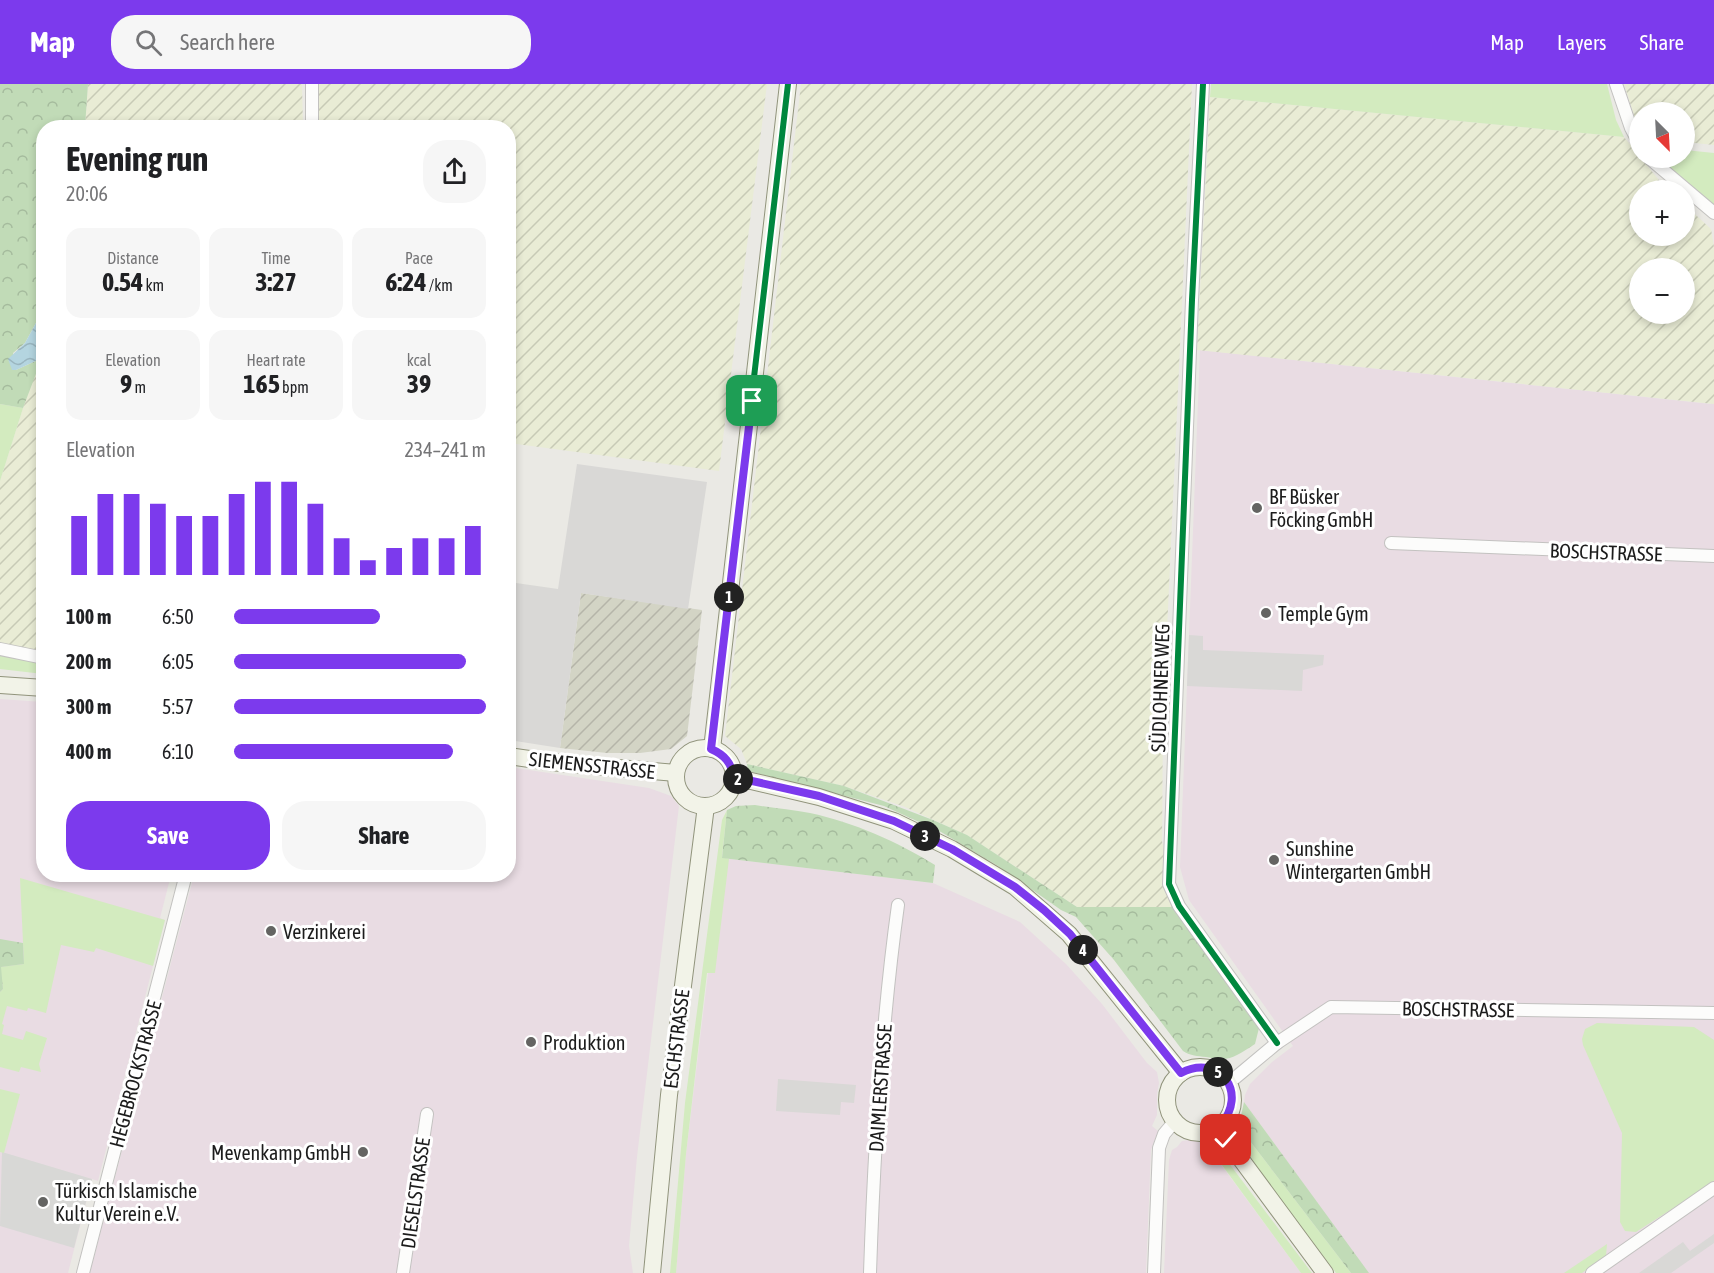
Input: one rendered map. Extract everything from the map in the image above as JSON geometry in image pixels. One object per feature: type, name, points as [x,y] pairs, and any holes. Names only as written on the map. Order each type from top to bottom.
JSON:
[{"type":"main road","points":[[711,749],[788,84]]},
{"type":"main road","points":[[0,685],[36,687]]},
{"type":"main road","points":[[702,748],[711,749],[728,759],[734,777],[725,797],[706,806],[687,800],[680,793],[676,783],[676,773],[684,756],[702,748]]},
{"type":"main road","name":"SIEMENSSTRASSE","points":[[516,757],[676,773]]},
{"type":"main road","points":[[734,777],[819,796],[894,821],[952,849],[1015,887],[1070,934],[1181,1073]]},
{"type":"main road","name":"ESCHSTRASSE","points":[[652,1273],[669,1095],[706,806]]},
{"type":"main road","points":[[1190,1068],[1210,1069],[1220,1073],[1227,1081],[1232,1092],[1233,1105],[1220,1126],[1209,1132],[1185,1129],[1169,1112],[1168,1094],[1173,1081],[1190,1068]]},
{"type":"main road","points":[[1220,1126],[1226,1140],[1325,1273]]},
{"type":"street","points":[[312,84],[312,120]]},
{"type":"street","name":"SÜDLOHNER WEG","points":[[1203,84],[1192,300],[1169,884],[1179,906],[1277,1043]]},
{"type":"street","points":[[1616,84],[1629,122]]},
{"type":"street","points":[[1661,168],[1714,213]]},
{"type":"street","name":"BOSCHSTRASSE","points":[[1391,543],[1714,556]]},
{"type":"street","points":[[0,650],[36,657]]},
{"type":"street","name":"HEGEBROCKSTRASSE","points":[[82,1273],[184,882]]},
{"type":"street","name":"DAIMLERSTRASSE","points":[[870,1273],[881,1065],[898,905]]},
{"type":"street","name":"BOSCHSTRASSE","points":[[1227,1081],[1235,1078],[1277,1043],[1331,1007],[1714,1013]]},
{"type":"street","name":"DIESELSTRASSE","points":[[404,1273],[426,1114]]},
{"type":"street","points":[[1154,1273],[1159,1148],[1164,1134],[1175,1121]]},
{"type":"street","points":[[1592,1273],[1714,1188]]},
{"type":"shaded area","points":[[1200,350],[1711,404],[1714,385],[1714,1273],[1368,1273],[1244,1102],[1250,1084],[1272,1062],[1293,1046],[1189,900],[1180,867]]},
{"type":"shaded area","points":[[577,464],[707,482],[688,609],[581,593],[560,748],[516,741],[516,583],[558,589]]},
{"type":"shaded area","points":[[581,593],[702,610],[687,736],[671,749],[640,753],[607,753],[560,748]]},
{"type":"shaded area","points":[[1189,635],[1203,636],[1203,650],[1324,655],[1323,665],[1303,670],[1302,691],[1187,686]]},
{"type":"shaded area","points":[[0,699],[36,702],[36,882],[169,882],[160,918],[165,920],[98,1181],[92,1179],[68,1273],[0,1273]]},
{"type":"shaded area","points":[[516,768],[649,788],[671,796],[679,806],[637,1157],[629,1246],[633,1273],[90,1273],[192,882],[516,882]]},
{"type":"shaded area","points":[[722,858],[933,883],[1020,922],[1066,964],[1102,1004],[1147,1063],[1157,1072],[1159,1083],[1157,1115],[1152,1126],[1158,1131],[1151,1150],[1146,1273],[676,1273],[686,1154]]},
{"type":"shaded area","points":[[778,1079],[856,1085],[854,1103],[841,1102],[840,1115],[776,1111]]},
{"type":"shaded area","points":[[1182,1141],[1199,1141],[1208,1147],[1301,1273],[1164,1273],[1169,1160],[1172,1150]]},
{"type":"shaded area","name":"Türkisch Islamische Kultur Verein e.V.","points":[[2,1152],[92,1179],[74,1248],[0,1226]]},
{"type":"shaded area","points":[[1714,1234],[1714,1243],[1671,1273],[1639,1273],[1683,1242],[1690,1251]]},
{"type":"green space","points":[[0,84],[88,84],[85,120],[36,120],[36,323],[25,343],[13,353],[16,370],[36,361],[36,374],[23,408],[0,404]]},
{"type":"green space","points":[[88,84],[302,84],[303,120],[85,120]]},
{"type":"green space","points":[[309,84],[767,84],[719,471],[516,444],[516,120],[311,120]]},
{"type":"green space","points":[[801,84],[1192,84],[1163,718],[1162,841],[1177,903],[1172,907],[1077,907],[967,835],[905,807],[844,786],[747,764],[741,749],[725,736]]},
{"type":"green space","points":[[1211,84],[1607,84],[1616,120],[1624,137],[1210,97]]},
{"type":"green space","points":[[1624,84],[1714,84],[1714,145],[1695,143],[1695,102],[1630,102]]},
{"type":"green space","points":[[1210,97],[1624,137],[1629,143],[1629,168],[1649,168],[1659,180],[1629,180],[1629,246],[1695,246],[1695,214],[1711,229],[1714,247],[1714,404],[1197,350]]},
{"type":"green space","points":[[1695,151],[1714,153],[1714,210],[1695,194],[1695,180],[1679,180],[1665,168],[1695,168]]},
{"type":"green space","points":[[36,372],[36,653],[0,645],[0,481]]},
{"type":"green space","points":[[0,404],[23,408],[0,481]]},
{"type":"green space","points":[[0,653],[16,659],[36,661],[36,673],[0,669]]},
{"type":"green space","points":[[747,764],[844,786],[933,820],[967,835],[1077,907],[1177,907],[1244,1001],[1259,1028],[1255,1044],[1227,1059],[1186,1053],[1114,960],[1076,917],[1061,910],[998,866],[941,832],[884,806],[748,771]]},
{"type":"green space","points":[[755,805],[810,813],[875,834],[935,865],[933,883],[722,858],[727,810],[736,806]]},
{"type":"green space","points":[[727,810],[722,857],[729,859],[715,973],[707,973],[686,1154],[676,1273],[670,1273],[685,1103],[722,820]]},
{"type":"green space","points":[[20,878],[165,920],[153,966],[96,948],[94,952],[61,945],[46,1013],[7,1006],[2,1034],[23,1040],[26,1031],[47,1038],[39,1064],[41,1072],[21,1067],[19,1072],[0,1067],[0,992],[3,989],[0,967],[24,964]]},
{"type":"green space","points":[[0,939],[23,943],[24,964],[1,967],[3,989],[0,992]]},
{"type":"green space","points":[[1597,1023],[1694,1027],[1714,1040],[1714,1182],[1636,1232],[1625,1231],[1620,1222],[1622,1133],[1583,1045],[1585,1029]]},
{"type":"green space","points":[[0,1089],[20,1094],[4,1153],[0,1152]]},
{"type":"green space","points":[[1244,1102],[1369,1273],[1351,1273],[1243,1132],[1240,1120]]},
{"type":"green space","points":[[1243,1132],[1351,1273],[1336,1273],[1256,1166],[1237,1134]]},
{"type":"green space","points":[[1208,1146],[1220,1152],[1312,1273],[1301,1273]]},
{"type":"green space","points":[[1607,1244],[1606,1256],[1582,1273],[1564,1273]]},
{"type":"water","points":[[36,323],[36,361],[12,370],[8,359],[25,343]]},
{"type":"cycle path","points":[[721,662],[788,84]]},
{"type":"cycle path","points":[[1203,84],[1192,300],[1169,884],[1179,906],[1277,1043]]},
{"type":"cycle path","points":[[734,777],[819,797],[894,821],[952,849],[1015,887],[1069,934],[1181,1073]]},
{"type":"place","name":"BF Büsker Föcking GmbH","points":[[1257,508]]},
{"type":"place","name":"Temple Gym","points":[[1266,613]]},
{"type":"place","name":"Sunshine Wintergarten GmbH","points":[[1274,860]]},
{"type":"place","name":"Verzinkerei","points":[[271,931]]},
{"type":"place","name":"Produktion","points":[[531,1042]]},
{"type":"place","name":"Mevenkamp GmbH","points":[[363,1152]]},
{"type":"place","name":"Türkisch Islamische Kultur Verein e.V.","points":[[43,1202]]},
{"type":"route","points":[[752,401],[711,749],[728,759],[734,777],[819,796],[894,821],[952,849],[1015,887],[1070,934],[1181,1073],[1190,1068],[1200,1067],[1220,1073],[1227,1081],[1232,1092],[1233,1105],[1220,1126],[1226,1140]]}]
